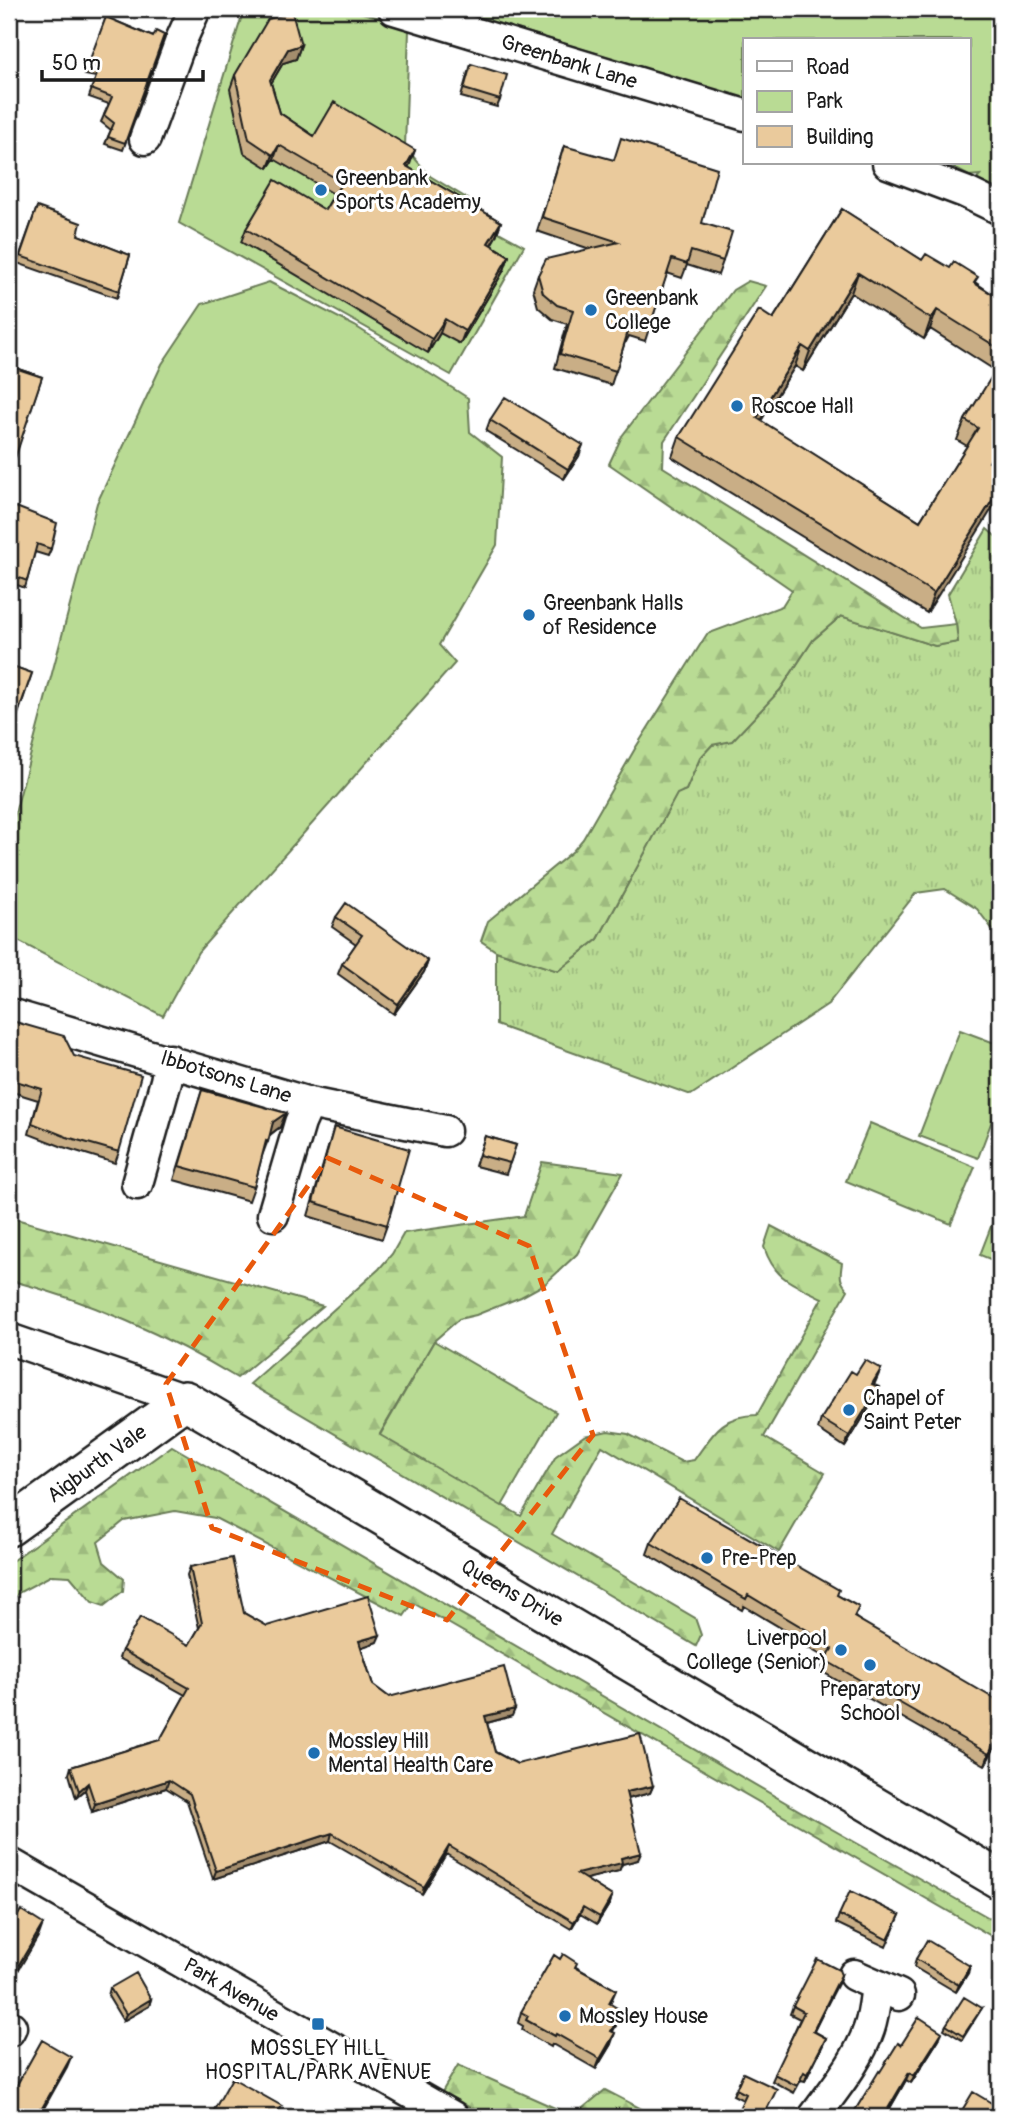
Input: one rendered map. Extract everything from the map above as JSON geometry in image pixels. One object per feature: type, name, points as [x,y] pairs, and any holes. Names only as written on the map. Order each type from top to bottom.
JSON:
[{"type":"main road","name":"Aigburth Vale","points":[[9,1527],[185,1400]]},
{"type":"main road","name":"Queens Drive","points":[[185,1400],[1000,1880]]},
{"type":"street","points":[[145,139],[195,9]]},
{"type":"street","name":"Greenbank Lane","points":[[394,9],[743,114]]},
{"type":"street","points":[[891,164],[965,192],[1000,209]]},
{"type":"street","name":"Ibbotsons Lane","points":[[9,1014],[309,1102],[445,1131]]},
{"type":"street","points":[[137,1184],[170,1060]]},
{"type":"street","points":[[273,1214],[300,1123],[309,1102]]},
{"type":"street","name":"Queens Drive","points":[[9,1339],[185,1400]]},
{"type":"street","name":"Park Avenue","points":[[9,1863],[452,2117]]},
{"type":"street","points":[[814,2117],[861,2047],[869,2027],[877,1985]]},
{"type":"street","points":[[9,2025],[9,2031]]},
{"type":"highlighted area","points":[[328,1158],[529,1246],[593,1435],[447,1620],[212,1528],[166,1384]]},
{"type":"green space","name":"Greenbank Sports Academy","points":[[244,9],[348,9],[384,19],[409,30],[405,147],[430,176],[476,204],[470,216],[524,246],[451,375],[179,223]]},
{"type":"green space","points":[[469,9],[1000,9],[1000,38],[990,53],[1000,59],[1000,209],[965,192],[980,175],[969,176],[947,164],[970,164],[970,38],[743,38],[743,98],[468,14]]},
{"type":"green space","points":[[748,281],[766,286],[664,441],[663,467],[921,628],[956,624],[958,642],[935,646],[841,616],[813,640],[780,690],[732,741],[712,745],[700,758],[686,790],[677,794],[598,939],[558,971],[496,951],[481,941],[488,921],[573,851],[583,839],[636,747],[707,634],[782,606],[792,590],[609,464],[622,436],[733,290]]},
{"type":"green space","points":[[269,282],[355,326],[468,398],[470,432],[502,457],[497,545],[439,645],[455,663],[198,952],[163,1016],[12,938],[9,836],[97,503],[162,364],[202,304]]},
{"type":"green space","points":[[987,529],[1000,540],[1000,939],[977,909],[945,889],[916,893],[828,1004],[691,1095],[496,1025],[496,951],[558,971],[598,939],[677,793],[686,790],[700,758],[712,745],[732,740],[780,690],[813,640],[841,616],[935,646],[958,642],[948,594]]},
{"type":"green space","points":[[960,1030],[1000,1045],[1000,1099],[978,1158],[919,1136]]},
{"type":"green space","points":[[870,1123],[975,1167],[951,1224],[846,1181]]},
{"type":"green space","points":[[542,1162],[623,1173],[577,1254],[545,1284],[521,1297],[459,1319],[434,1341],[380,1434],[521,1516],[556,1456],[584,1436],[608,1431],[628,1434],[682,1462],[694,1460],[713,1434],[726,1422],[757,1415],[822,1298],[793,1284],[773,1267],[764,1247],[771,1226],[842,1263],[841,1278],[848,1290],[764,1437],[825,1473],[779,1552],[602,1446],[552,1534],[695,1618],[701,1635],[696,1646],[250,1384],[379,1269],[392,1254],[404,1233],[524,1216]]},
{"type":"green space","points":[[1000,1203],[1000,1263],[980,1255]]},
{"type":"green space","points":[[9,1217],[323,1306],[237,1378],[126,1321],[68,1298],[9,1280]]},
{"type":"green space","points":[[434,1341],[556,1412],[502,1506],[380,1435]]},
{"type":"green space","points":[[172,1446],[1000,1924],[1000,1941],[413,1603],[404,1616],[215,1518],[175,1511],[124,1521],[98,1542],[104,1562],[124,1579],[123,1591],[104,1606],[92,1602],[70,1576],[52,1575],[18,1593],[9,1605],[9,1563]]},
{"type":"green space","points":[[458,2065],[573,2116],[605,2090],[655,2116],[487,2117],[442,2092]]},
{"type":"building","points":[[292,12],[301,45],[288,49],[270,80],[280,113],[314,136],[334,102],[415,150],[406,166],[501,222],[488,243],[509,256],[465,331],[445,319],[432,339],[246,229],[275,180],[325,210],[342,182],[279,145],[273,155],[249,139],[235,75],[268,19]]},
{"type":"building","points":[[106,17],[153,37],[156,31],[164,35],[125,143],[108,137],[114,123],[104,115],[112,97],[91,89],[99,70],[87,67]]},
{"type":"building","points":[[471,64],[507,75],[500,100],[464,89]]},
{"type":"building","points":[[621,138],[717,168],[702,223],[732,232],[723,261],[691,251],[687,264],[672,259],[650,326],[633,321],[616,371],[560,354],[573,310],[557,305],[543,293],[538,275],[546,259],[619,242],[542,217],[564,146],[614,160]]},
{"type":"building","points":[[37,207],[81,223],[78,235],[130,255],[119,291],[20,256]]},
{"type":"building","points":[[842,209],[922,260],[926,254],[950,268],[954,262],[978,277],[974,283],[1000,299],[1000,349],[937,310],[931,319],[858,273],[810,351],[802,346],[757,418],[920,521],[978,428],[965,420],[1000,363],[1000,444],[989,462],[1000,469],[1000,488],[934,593],[679,437],[759,310],[773,319]]},
{"type":"building","points":[[9,366],[42,377],[14,461],[9,460]]},
{"type":"building","points":[[505,397],[583,445],[568,469],[490,420]]},
{"type":"building","points":[[16,507],[57,523],[51,549],[37,544],[27,581],[9,574],[9,519]]},
{"type":"building","points":[[9,665],[32,673],[12,730],[9,729]]},
{"type":"building","points":[[346,903],[428,961],[398,1004],[342,964],[362,935],[336,917]]},
{"type":"building","points":[[12,1021],[64,1036],[74,1056],[141,1075],[119,1152],[67,1137],[32,1123],[42,1089],[9,1079],[9,1024],[11,1025]]},
{"type":"building","points":[[202,1090],[286,1113],[273,1122],[254,1187],[179,1166]]},
{"type":"building","points":[[334,1127],[409,1149],[387,1225],[313,1202]]},
{"type":"building","points":[[485,1136],[516,1145],[510,1163],[479,1155]]},
{"type":"building","name":"Chapel of Saint Peter","points":[[865,1360],[881,1369],[872,1384],[879,1387],[849,1436],[821,1419],[851,1371],[856,1374]]},
{"type":"building","points":[[679,1498],[839,1590],[837,1595],[859,1607],[854,1617],[1000,1702],[1000,1734],[989,1754],[825,1660],[832,1649],[809,1635],[810,1632],[748,1595],[746,1599],[651,1543]]},
{"type":"building","name":"Mossley Hill Mental Health Care","points":[[232,1558],[244,1613],[267,1626],[368,1596],[380,1635],[359,1641],[373,1685],[389,1697],[504,1667],[515,1709],[485,1716],[495,1752],[517,1764],[640,1734],[653,1786],[626,1792],[641,1853],[621,1858],[622,1863],[577,1874],[612,1896],[600,1917],[583,1907],[574,1922],[449,1846],[424,1887],[332,1833],[216,1871],[190,1794],[169,1780],[95,1804],[88,1783],[79,1791],[71,1767],[160,1740],[189,1688],[122,1650],[140,1617],[189,1645],[202,1623],[190,1567]]},
{"type":"building","points":[[850,1891],[900,1915],[888,1940],[839,1915]]},
{"type":"building","points":[[21,1910],[43,1924],[9,1981],[9,1912],[17,1917]]},
{"type":"building","points":[[927,1940],[970,1966],[959,1985],[916,1959]]},
{"type":"building","name":"Mossley House","points":[[563,1954],[577,1963],[575,1967],[616,1990],[609,2003],[622,2011],[611,2031],[615,2033],[600,2059],[526,2020],[528,2016],[521,2012],[554,1955],[560,1959]]},
{"type":"building","points":[[817,1959],[839,1970],[841,1975],[813,2031],[826,2038],[807,2074],[804,2072],[797,2086],[774,2074],[804,2012],[793,2006]]},
{"type":"building","points":[[136,1973],[151,1999],[126,2014],[110,1988]]},
{"type":"building","points":[[964,1997],[982,2008],[963,2036],[946,2025]]},
{"type":"building","points":[[919,2017],[942,2032],[914,2076],[909,2073],[883,2117],[851,2117],[898,2043],[901,2045]]},
{"type":"building","points":[[42,2040],[71,2057],[37,2117],[9,2117],[9,2099]]},
{"type":"building","points":[[743,2073],[777,2089],[763,2117],[735,2117],[746,2094],[736,2089]]},
{"type":"building","points":[[232,2078],[282,2106],[275,2117],[210,2117]]},
{"type":"building","points":[[973,2092],[1000,2108],[1000,2117],[958,2117]]},
{"type":"place","name":"Greenbank Sports Academy","points":[[321,190]]},
{"type":"place","name":"Greenbank College","points":[[591,310]]},
{"type":"place","name":"Roscoe Hall","points":[[737,406]]},
{"type":"place","name":"Greenbank Halls of Residence","points":[[529,615]]},
{"type":"place","name":"Chapel of Saint Peter","points":[[849,1410]]},
{"type":"place","name":"Pre-Prep","points":[[707,1558]]},
{"type":"place","name":"Liverpool College (Senior)","points":[[841,1650]]},
{"type":"place","name":"Preparatory School","points":[[870,1665]]},
{"type":"place","name":"Mossley Hill Mental Health Care","points":[[314,1753]]},
{"type":"place","name":"Mossley House","points":[[565,2016]]},
{"type":"place","name":"MOSSLEY HILL HOSPITAL/PARK AVENUE","points":[[318,2024]]}]
